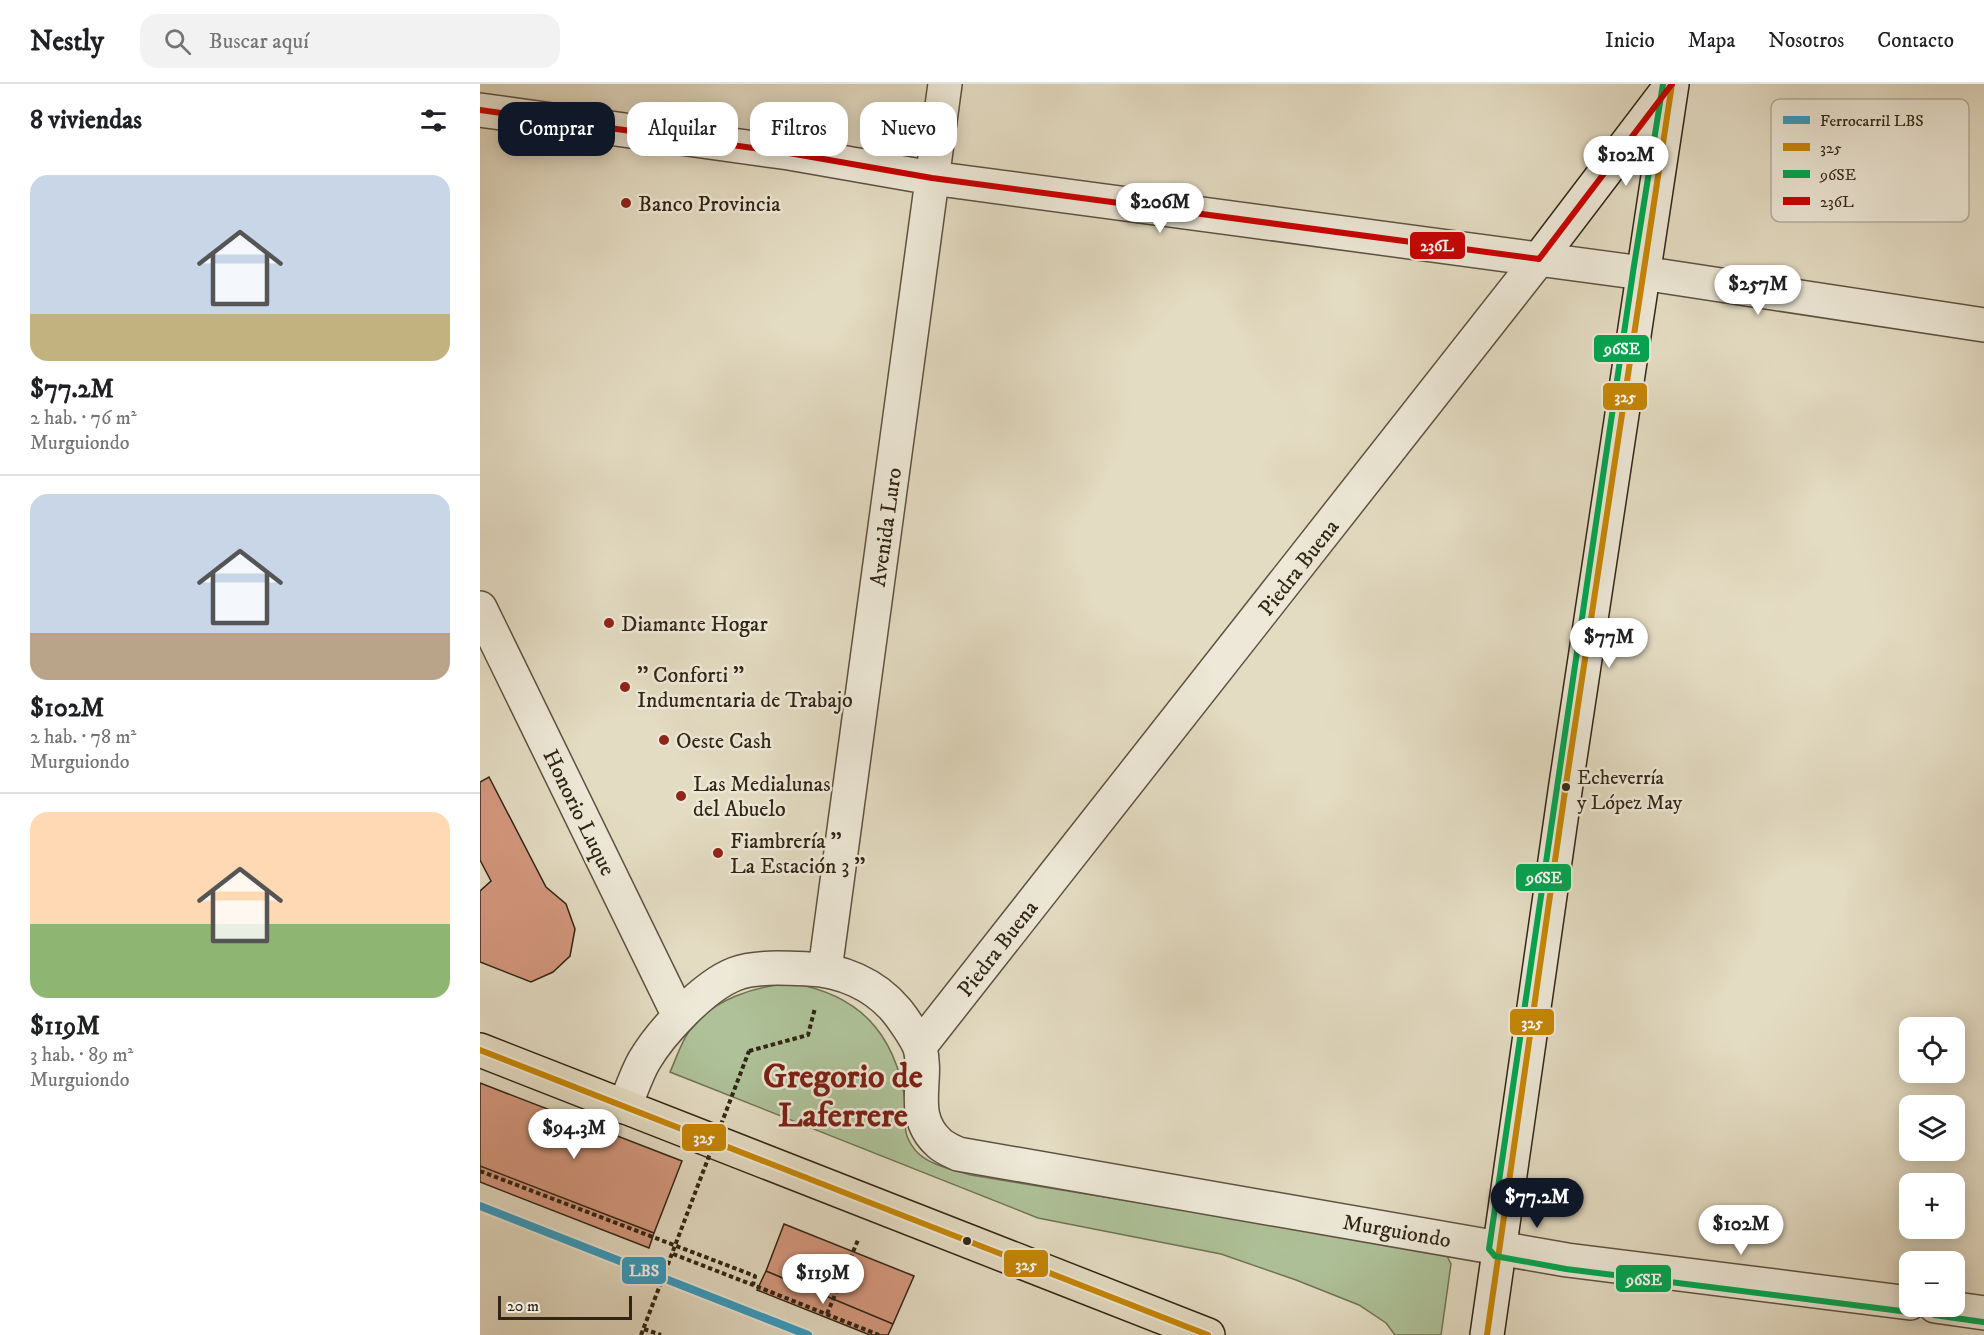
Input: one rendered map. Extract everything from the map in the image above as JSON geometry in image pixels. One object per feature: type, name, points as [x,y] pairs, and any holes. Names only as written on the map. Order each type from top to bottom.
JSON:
[{"type":"main road","points":[[480,1050],[1208,1335]]},
{"type":"street","name":"Avenida Luro","points":[[825,970],[945,84]]},
{"type":"street","points":[[1487,1335],[1498,1247],[1642,273],[1672,84]]},
{"type":"street","name":"Piedra Buena","points":[[920,1046],[1539,260],[1672,84]]},
{"type":"street","points":[[480,110],[789,153],[932,178],[1642,273],[1984,325]]},
{"type":"street","name":"Honorio Luque","points":[[480,608],[679,1016]]},
{"type":"street","points":[[624,1107],[644,1060],[679,1016],[707,992],[735,974],[778,967],[825,970],[866,984],[896,1010],[920,1046]]},
{"type":"street","name":"Murguiondo","points":[[920,1046],[923,1070],[920,1109],[928,1129],[939,1144],[958,1154],[1567,1260],[1899,1302]]},
{"type":"street","points":[[1965,1310],[1984,1313]]},
{"type":"path","points":[[641,1335],[674,1254],[749,1051],[808,1035],[825,970]]},
{"type":"path","points":[[480,1171],[755,1276],[753,1285]]},
{"type":"path","points":[[827,1314],[873,1205]]},
{"type":"path","points":[[674,1254],[879,1335]]},
{"type":"path","points":[[644,1329],[661,1335]]},
{"type":"green space","points":[[792,983],[836,997],[854,1007],[870,1020],[892,1054],[900,1075],[905,1099],[905,1126],[908,1137],[916,1151],[927,1160],[971,1175],[1439,1252],[1447,1256],[1451,1264],[1441,1335],[1395,1335],[1386,1323],[1359,1305],[1221,1254],[1038,1218],[670,1072],[690,1030],[710,1010],[722,1002],[750,991]]},
{"type":"building","points":[[489,777],[546,887],[566,904],[575,929],[570,956],[553,972],[531,982],[480,962],[480,891],[491,881],[480,860],[480,782]]},
{"type":"building","points":[[480,1083],[682,1161],[654,1233],[480,1166]]},
{"type":"building","points":[[480,1166],[654,1233],[649,1248],[480,1182]]},
{"type":"building","points":[[784,1224],[914,1276],[893,1324],[766,1271]]},
{"type":"building","points":[[766,1271],[893,1324],[888,1335],[870,1335],[757,1290]]},
{"type":"rail line","name":"LBS","points":[[480,1206],[808,1335]]},
{"type":"transit line","name":"96SE","points":[[1663,84],[1633,272],[1489,1249],[1495,1256],[1566,1269],[1899,1311]]},
{"type":"transit line","name":"325","points":[[1487,1335],[1565,791],[1672,84]]},
{"type":"transit line","name":"236L","points":[[480,110],[789,153],[932,178],[1539,259],[1672,84]]},
{"type":"transit line","name":"325","points":[[480,1050],[1208,1335]]},
{"type":"transit line","name":"96SE","points":[[1948,1317],[1983,1322]]},
{"type":"place","name":"Banco Provincia","points":[[626,203]]},
{"type":"place","name":"Diamante Hogar","points":[[609,623]]},
{"type":"place","name":"'' Conforti '' Indumentaria de Trabajo","points":[[625,687]]},
{"type":"place","name":"Oeste Cash","points":[[664,740]]},
{"type":"place","name":"Echeverría y López May","points":[[1566,787]]},
{"type":"place","name":"Las Medialunas del Abuelo","points":[[681,796]]},
{"type":"place","name":"Fiambrería '' La Estación 3 ''","points":[[718,853]]},
{"type":"district","name":"Gregorio de Laferrere","points":[[843,1094]]}]
